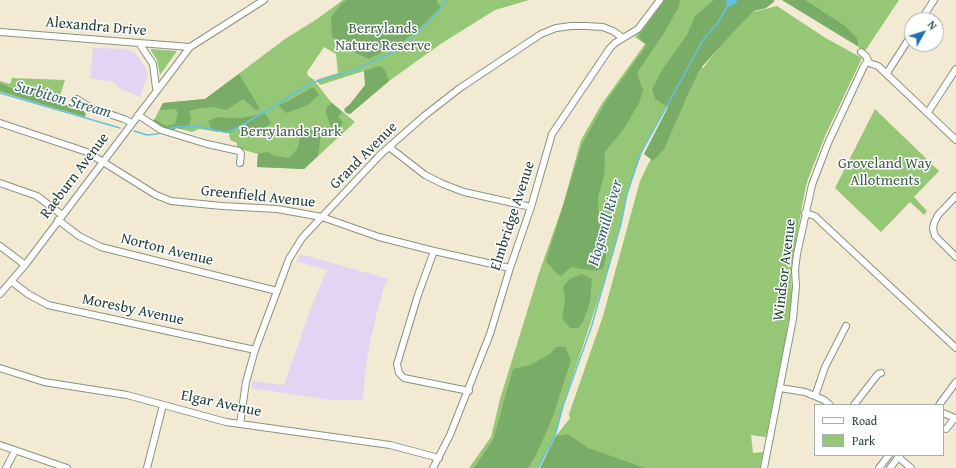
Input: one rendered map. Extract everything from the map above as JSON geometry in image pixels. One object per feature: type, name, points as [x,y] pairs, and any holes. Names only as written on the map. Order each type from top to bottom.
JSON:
[{"type":"street","name":"Raeburn Avenue","points":[[0,294],[25,265],[190,47],[254,3],[264,0]]},
{"type":"street","name":"Elmbridge Avenue","points":[[433,468],[450,435],[490,334],[510,268],[531,207],[552,134],[610,48],[615,42],[638,29],[660,0]]},
{"type":"street","points":[[926,12],[934,0]]},
{"type":"street","name":"Grand Avenue","points":[[240,424],[246,382],[255,350],[294,249],[381,154],[424,116],[460,88],[541,34],[556,28],[571,26],[603,27],[613,31],[623,38]]},
{"type":"street","name":"Alexandra Drive","points":[[0,32],[190,47]]},
{"type":"street","points":[[139,44],[153,64],[156,88],[158,89]]},
{"type":"street","points":[[887,73],[904,46]]},
{"type":"street","points":[[861,52],[866,56],[869,63],[878,66],[887,73],[956,140]]},
{"type":"street","name":"Windsor Avenue","points":[[764,468],[792,319],[796,286],[795,270],[805,213],[812,185],[828,143],[863,68],[866,63],[869,63]]},
{"type":"street","points":[[928,112],[956,69]]},
{"type":"street","points":[[77,100],[91,108],[124,118],[132,123]]},
{"type":"street","points":[[138,114],[161,130],[169,133],[239,151],[241,154],[240,164]]},
{"type":"street","name":"Greenfield Avenue","points":[[0,123],[87,152],[156,195],[171,201],[277,209],[322,217],[379,237],[510,268]]},
{"type":"street","points":[[389,147],[425,175],[443,184],[464,192],[531,207]]},
{"type":"street","name":"Norton Avenue","points":[[0,183],[37,196],[79,236],[101,247],[277,291]]},
{"type":"street","points":[[956,196],[938,215],[933,229],[935,236],[956,256]]},
{"type":"street","points":[[805,213],[814,216],[821,222],[956,348]]},
{"type":"street","points":[[0,246],[25,265]]},
{"type":"street","points":[[434,251],[418,294],[397,364],[398,373],[404,378],[469,390]]},
{"type":"street","name":"Moresby Avenue","points":[[11,281],[33,297],[48,305],[255,350]]},
{"type":"street","points":[[815,396],[825,367],[846,326]]},
{"type":"street","name":"Elgar Avenue","points":[[0,368],[44,382],[127,395],[226,422],[390,444],[439,458]]},
{"type":"street","points":[[855,404],[878,374],[881,373]]},
{"type":"street","points":[[940,404],[956,382]]},
{"type":"street","points":[[780,388],[805,392],[828,404]]},
{"type":"street","points":[[147,468],[163,405]]},
{"type":"street","points":[[944,412],[955,418],[946,429]]},
{"type":"street","points":[[0,445],[67,468]]},
{"type":"street","points":[[6,468],[15,451]]},
{"type":"street","points":[[879,468],[888,456]]},
{"type":"street","points":[[890,468],[899,456],[912,468]]},
{"type":"shaded area","points":[[93,48],[127,49],[135,53],[146,69],[147,77],[140,97],[119,88],[114,82],[90,78]]},
{"type":"shaded area","points":[[301,254],[388,279],[385,284],[377,312],[370,342],[365,371],[363,400],[331,400],[251,388],[253,381],[284,385],[312,305],[327,270],[296,261]]},
{"type":"green space","points":[[343,0],[529,0],[495,10],[442,43],[389,81],[350,114],[344,111],[370,88],[364,71],[320,85],[316,80],[338,73],[336,54],[324,47],[307,72],[308,76],[313,79],[331,102],[355,122],[304,169],[257,167],[258,154],[237,148],[237,143],[230,140],[229,133],[199,129],[192,132],[177,128],[169,132],[152,124],[163,103],[205,99],[285,39],[317,19]]},
{"type":"green space","name":"Berrylands Nature Reserve","points":[[347,0],[437,0],[437,4],[441,6],[424,24],[404,41],[369,59],[356,53],[346,42],[338,41],[332,37],[331,17],[342,3]]},
{"type":"green space","points":[[662,0],[733,0],[672,97],[644,147],[627,194],[621,224],[605,279],[563,406],[555,436],[540,465],[538,468],[469,468],[491,437],[500,399],[539,273],[563,205],[581,140],[601,105],[645,44],[635,37]]},
{"type":"green space","points":[[665,0],[680,0],[679,6],[664,33],[637,73],[643,90],[639,103],[625,127],[605,152],[604,177],[598,196],[598,209],[604,221],[606,259],[603,268],[596,271],[571,267],[561,276],[555,272],[546,261],[582,144],[607,100],[647,45],[638,37]]},
{"type":"green space","points":[[714,0],[775,1],[766,8],[754,11],[700,69],[664,149],[653,161],[644,154],[668,107],[655,99],[652,89],[662,70],[687,35],[695,16]]},
{"type":"green space","points":[[782,0],[899,0],[865,51]]},
{"type":"green space","points":[[782,0],[805,0],[845,26],[857,38],[858,46]]},
{"type":"green space","points":[[777,6],[824,37],[862,58],[825,136],[808,179],[804,195],[791,269],[792,301],[787,333],[766,437],[751,435],[753,453],[763,452],[760,468],[540,468],[556,436],[570,418],[569,414],[603,316],[640,181],[688,82],[698,65],[703,68],[745,14]]},
{"type":"green space","points":[[150,49],[177,51],[160,75],[157,60]]},
{"type":"green space","points":[[379,66],[385,70],[389,81],[350,114],[346,113],[344,109],[350,104],[365,85],[364,71]]},
{"type":"green space","points":[[239,74],[260,109],[256,110],[243,99],[226,110],[213,107],[189,111],[191,117],[190,124],[182,129],[177,128],[169,132],[152,124],[154,119],[166,126],[175,124],[178,114],[176,109],[162,110],[160,109],[163,103],[205,99]]},
{"type":"green space","points":[[12,78],[65,80],[58,102],[66,106],[63,111],[0,92],[0,81],[10,84]]},
{"type":"green space","points":[[0,83],[13,89],[52,96],[73,109],[83,110],[86,114],[85,117],[0,91]]},
{"type":"green space","points":[[313,87],[319,95],[308,105],[286,113],[278,105],[289,101]]},
{"type":"green space","points":[[332,103],[342,112],[338,117],[343,122],[340,128],[335,130],[331,128],[326,113],[326,108]]},
{"type":"green space","name":"Groveland Way Allotments","points":[[875,109],[939,171],[914,197],[927,211],[924,215],[910,202],[881,232],[835,188]]},
{"type":"green space","points":[[265,113],[271,123],[260,132],[249,131],[246,124],[229,133],[212,131],[208,121],[218,117],[242,118]]},
{"type":"green space","points":[[314,129],[321,134],[318,156],[304,169],[257,167],[258,154],[268,152],[274,156],[289,158],[298,148],[300,136]]},
{"type":"green space","points":[[582,274],[592,279],[590,302],[583,322],[578,328],[570,328],[562,318],[565,300],[563,287],[570,279]]},
{"type":"green space","points":[[556,347],[565,347],[571,360],[552,419],[537,453],[528,468],[474,468],[493,440],[513,369],[530,365],[550,354]]},
{"type":"green space","points":[[568,434],[588,448],[645,468],[540,468],[556,436]]},
{"type":"waterway","name":"Surbiton Stream","points":[[168,129],[175,127],[195,126],[224,132],[236,129],[311,83],[352,71],[399,49],[428,23],[447,0]]},
{"type":"waterway","name":"Hogsmill River","points":[[538,468],[555,436],[563,406],[591,328],[621,224],[627,194],[640,155],[703,40],[717,24],[730,2],[727,0]]},
{"type":"waterway","name":"Surbiton Stream","points":[[0,93],[120,128]]},
{"type":"waterway","name":"Surbiton Stream","points":[[134,131],[147,135],[161,132]]},
{"type":"park label","name":"Berrylands Park","points":[[291,132]]}]
